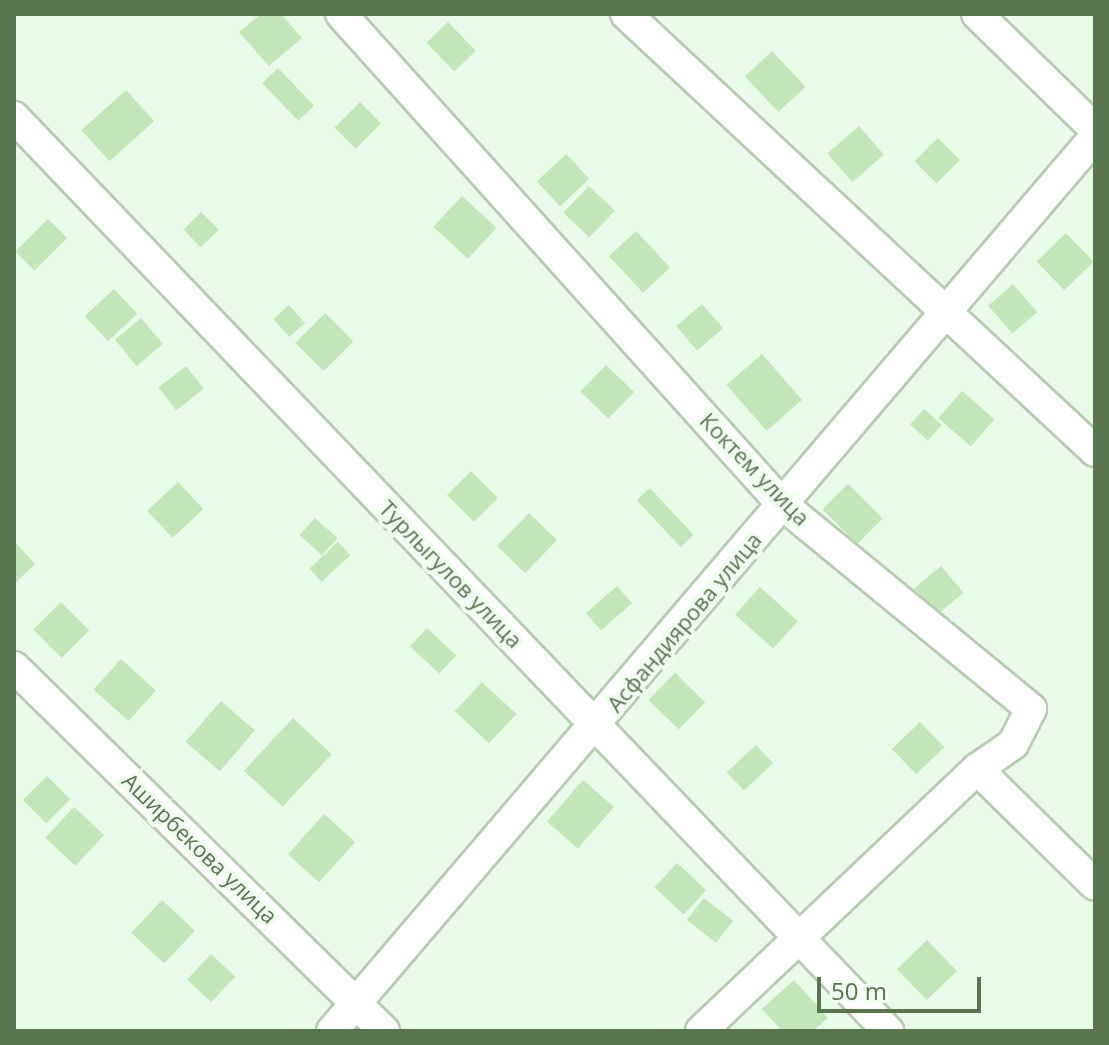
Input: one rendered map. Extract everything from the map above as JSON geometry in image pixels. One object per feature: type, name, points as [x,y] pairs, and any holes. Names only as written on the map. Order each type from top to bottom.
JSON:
[{"type":"street","name":"Коктем улица","points":[[341,14],[783,505],[1031,709],[1013,744],[977,769]]},
{"type":"street","points":[[626,14],[1095,451]]},
{"type":"street","points":[[977,14],[1095,129]]},
{"type":"street","name":"Турлыгулов улица","points":[[14,117],[596,726],[804,938],[888,1031]]},
{"type":"street","name":"Асфандиярова улица","points":[[332,1031],[596,726],[1095,137]]},
{"type":"street","name":"Аширбекова улица","points":[[14,667],[384,1031]]},
{"type":"street","points":[[701,1031],[804,938],[977,769],[1095,885]]},
{"type":"building","points":[[261,14],[281,14],[302,38],[269,66],[239,32]]},
{"type":"building","points":[[448,22],[476,51],[454,72],[426,43]]},
{"type":"building","points":[[772,51],[805,87],[778,112],[745,76]]},
{"type":"building","points":[[278,68],[314,105],[298,121],[262,83]]},
{"type":"building","points":[[126,90],[154,121],[110,161],[81,130]]},
{"type":"building","points":[[360,102],[381,123],[356,149],[335,127]]},
{"type":"building","points":[[859,126],[884,155],[852,182],[827,154]]},
{"type":"building","points":[[938,138],[960,160],[937,183],[915,161]]},
{"type":"building","points":[[566,154],[589,179],[560,206],[537,181]]},
{"type":"building","points":[[589,186],[615,211],[589,238],[563,213]]},
{"type":"building","points":[[462,196],[496,228],[468,259],[433,227]]},
{"type":"building","points":[[201,212],[219,230],[201,247],[183,230]]},
{"type":"building","points":[[48,219],[67,238],[35,271],[15,252]]},
{"type":"building","points":[[636,231],[670,268],[643,293],[609,256]]},
{"type":"building","points":[[1066,233],[1094,262],[1064,290],[1037,261]]},
{"type":"building","points":[[1013,284],[1037,312],[1012,334],[988,306]]},
{"type":"building","points":[[114,289],[137,314],[108,341],[85,316]]},
{"type":"building","points":[[702,304],[723,328],[697,350],[676,326]]},
{"type":"building","points":[[289,305],[305,323],[289,337],[273,319]]},
{"type":"building","points":[[325,313],[353,341],[324,371],[295,343]]},
{"type":"building","points":[[141,318],[163,344],[137,366],[115,340]]},
{"type":"building","points":[[762,354],[802,400],[767,431],[727,385]]},
{"type":"building","points":[[606,365],[634,392],[608,419],[580,392]]},
{"type":"building","points":[[186,366],[204,389],[176,410],[158,388]]},
{"type":"building","points":[[962,391],[994,419],[971,446],[938,418]]},
{"type":"building","points":[[924,409],[942,425],[928,441],[910,425]]},
{"type":"building","points":[[471,471],[498,498],[474,522],[447,495]]},
{"type":"building","points":[[178,482],[203,509],[173,538],[147,511]]},
{"type":"building","points":[[848,484],[883,519],[857,544],[823,509]]},
{"type":"building","points":[[650,488],[694,535],[680,547],[637,500]]},
{"type":"building","points":[[529,513],[557,540],[525,573],[497,546]]},
{"type":"building","points":[[315,518],[337,538],[322,555],[300,535]]},
{"type":"building","points":[[14,541],[35,564],[14,584]]},
{"type":"building","points":[[338,542],[350,555],[322,582],[309,569]]},
{"type":"building","points":[[941,566],[963,593],[937,615],[914,588]]},
{"type":"building","points":[[617,586],[632,603],[601,630],[586,613]]},
{"type":"building","points":[[760,587],[798,621],[773,649],[735,614]]},
{"type":"building","points":[[61,602],[89,630],[62,658],[33,630]]},
{"type":"building","points":[[427,628],[456,655],[439,674],[410,646]]},
{"type":"building","points":[[121,659],[156,690],[128,721],[94,689]]},
{"type":"building","points":[[675,673],[705,702],[679,730],[649,700]]},
{"type":"building","points":[[482,682],[516,714],[489,743],[455,711]]},
{"type":"building","points":[[221,701],[255,731],[220,771],[186,742]]},
{"type":"building","points":[[293,718],[332,754],[283,807],[244,771]]},
{"type":"building","points":[[920,722],[944,747],[916,774],[892,749]]},
{"type":"building","points":[[756,745],[773,763],[744,791],[727,772]]},
{"type":"building","points":[[47,776],[70,799],[46,823],[23,800]]},
{"type":"building","points":[[583,780],[614,807],[578,848],[547,822]]},
{"type":"building","points":[[74,807],[104,835],[75,866],[45,838]]},
{"type":"building","points":[[324,814],[355,842],[319,882],[288,854]]},
{"type":"building","points":[[677,863],[706,890],[684,914],[654,887]]},
{"type":"building","points":[[704,898],[733,921],[716,943],[687,920]]},
{"type":"building","points":[[162,900],[195,931],[164,964],[131,933]]},
{"type":"building","points":[[927,940],[957,971],[927,1000],[897,969]]},
{"type":"building","points":[[211,954],[235,977],[211,1002],[187,980]]},
{"type":"building","points":[[794,980],[828,1018],[813,1031],[782,1031],[762,1009]]}]
